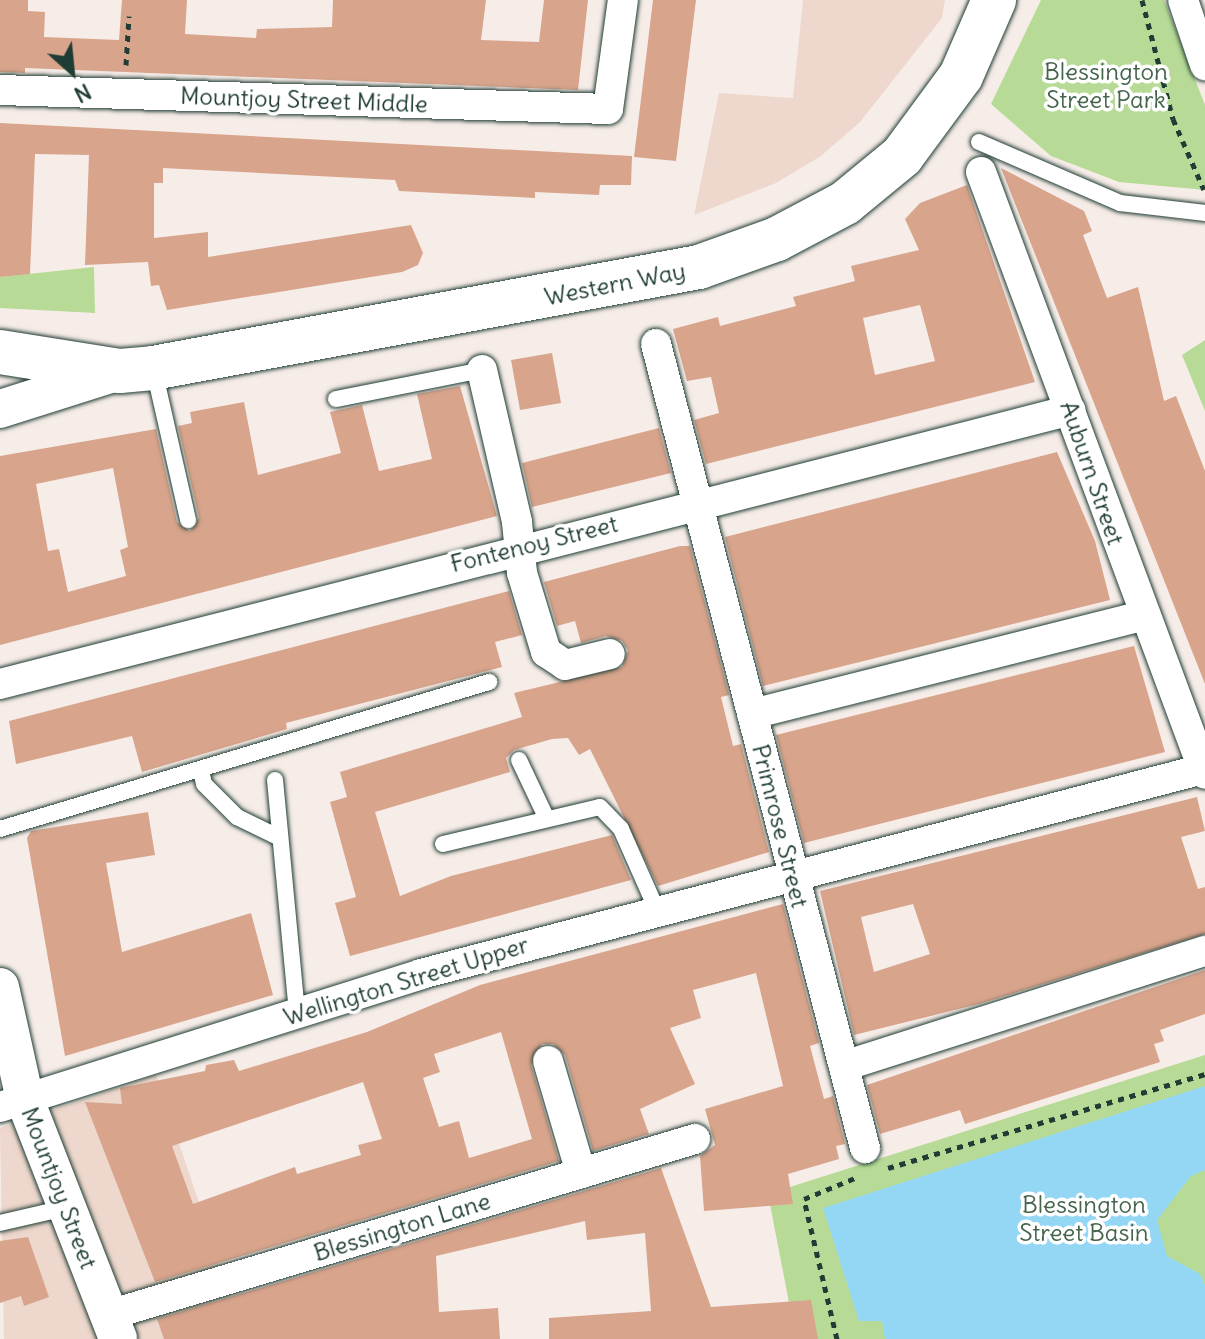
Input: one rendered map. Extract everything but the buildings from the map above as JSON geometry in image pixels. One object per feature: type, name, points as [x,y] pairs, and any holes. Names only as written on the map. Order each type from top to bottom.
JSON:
[{"type":"main road","name":"Western Way","points":[[0,352],[137,370],[599,289],[699,267],[777,239],[845,203],[902,156],[961,76],[994,0]]},
{"type":"street","name":"Mountjoy Street Middle","points":[[0,90],[608,109],[623,0]]},
{"type":"street","points":[[1183,0],[1205,65]]},
{"type":"street","name":"Auburn Street","points":[[981,172],[1071,410],[1142,616],[1204,771]]},
{"type":"street","name":"Primrose Street","points":[[656,344],[694,504],[844,1066],[866,1166]]},
{"type":"street","name":"Western Way","points":[[0,409],[137,370]]},
{"type":"street","points":[[482,370],[520,547],[522,573],[546,652],[565,665],[610,654]]},
{"type":"street","name":"Fontenoy Street","points":[[0,684],[520,547],[1071,410]]},
{"type":"street","points":[[752,714],[1142,616]]},
{"type":"street","name":"Wellington Street Upper","points":[[13,1104],[297,1014],[656,908],[1204,771]]},
{"type":"street","points":[[844,1066],[1205,951]]},
{"type":"street","name":"Mountjoy Street","points":[[0,987],[13,1104],[65,1208],[114,1327]]},
{"type":"street","points":[[548,1061],[581,1173]]},
{"type":"street","name":"Blessington Lane","points":[[114,1327],[581,1173],[695,1139]]},
{"type":"lane","points":[[979,142],[1120,203],[1205,213]]},
{"type":"lane","points":[[137,370],[188,520]]},
{"type":"lane","points":[[336,399],[482,370]]},
{"type":"lane","points":[[0,829],[489,682]]},
{"type":"lane","points":[[519,760],[546,817]]},
{"type":"lane","points":[[201,770],[204,784],[237,817],[280,838]]},
{"type":"lane","points":[[275,780],[297,1014]]},
{"type":"lane","points":[[443,844],[546,817],[600,807],[611,814],[656,908]]},
{"type":"lane","points":[[0,1223],[65,1208]]},
{"type":"path","points":[[1142,0],[1173,119],[1205,191]]},
{"type":"path","points":[[125,94],[129,16]]},
{"type":"path","points":[[837,1339],[804,1199],[866,1166],[1205,1074]]},
{"type":"shaded area","points":[[803,0],[945,0],[942,18],[860,122],[821,156],[776,183],[694,215],[719,93],[793,98]]},
{"type":"shaded area","points":[[156,1075],[245,1339],[4,1339],[0,1128]]},
{"type":"green space","name":"Blessington Street Park","points":[[1041,0],[1164,0],[1205,105],[1205,190],[1119,182],[1051,156],[991,104]]},
{"type":"green space","points":[[94,267],[95,313],[0,308],[0,277]]},
{"type":"green space","points":[[1205,340],[1205,411],[1182,355]]},
{"type":"green space","name":"Blessington Street Basin","points":[[1205,1055],[1205,1339],[796,1339],[768,1194]]},
{"type":"water","name":"Blessington Street Basin","points":[[1205,1086],[1205,1170],[1191,1176],[1157,1220],[1167,1256],[1200,1274],[1205,1285],[1205,1339],[885,1339],[882,1321],[859,1321],[823,1208]]}]
